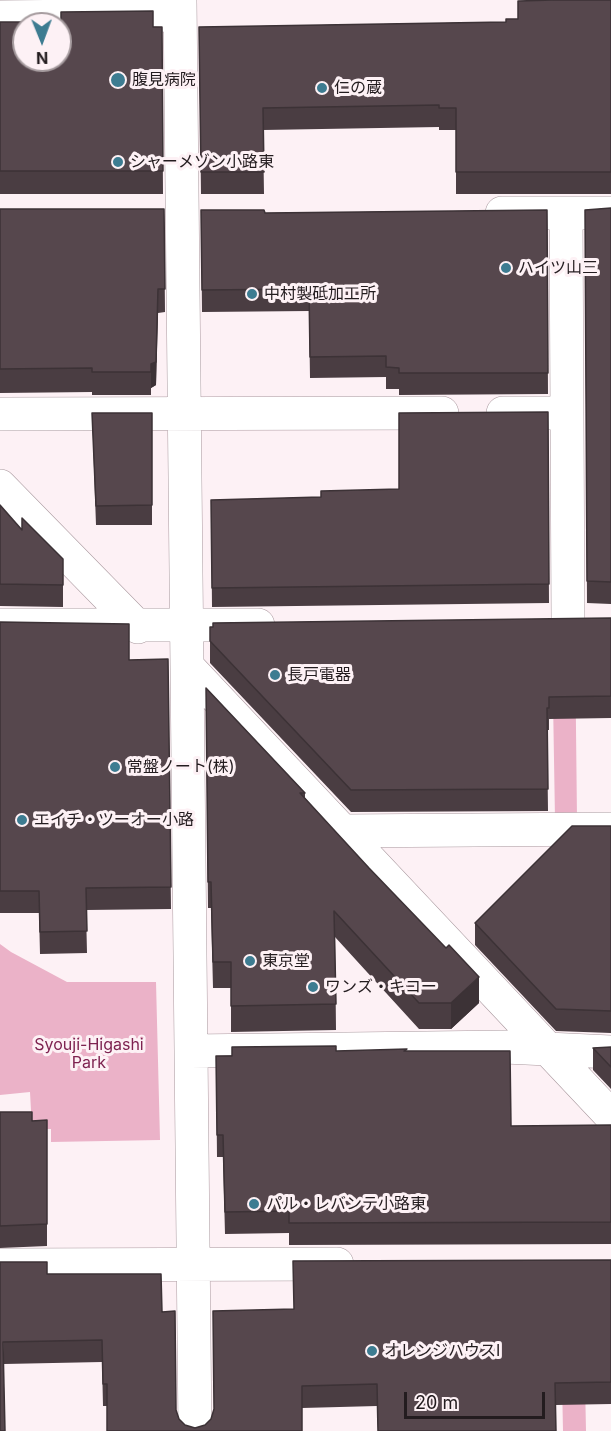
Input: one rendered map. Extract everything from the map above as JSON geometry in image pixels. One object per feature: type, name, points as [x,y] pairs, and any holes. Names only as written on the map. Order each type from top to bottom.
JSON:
[{"type":"street","points":[[0,17],[180,8],[195,213],[186,414],[195,1431]]},
{"type":"street","points":[[149,213],[195,213]]},
{"type":"street","points":[[470,213],[611,213]]},
{"type":"street","points":[[566,213],[568,621]]},
{"type":"street","points":[[0,414],[567,413]]},
{"type":"street","points":[[0,486],[138,627]]},
{"type":"street","points":[[532,621],[600,621]]},
{"type":"street","points":[[0,625],[138,627],[283,625]]},
{"type":"street","points":[[188,667],[611,1116]]},
{"type":"street","points":[[341,831],[611,828]]},
{"type":"street","points":[[191,1051],[505,1047],[611,1052]]},
{"type":"street","points":[[0,1265],[372,1264]]},
{"type":"green space","points":[[575,639],[577,819],[555,819],[552,640]]},
{"type":"green space","name":"Syouji-Higashi Park","points":[[0,944],[67,982],[156,982],[160,1140],[51,1142],[51,1129],[32,1129],[30,1092],[0,1095]]},
{"type":"green space","points":[[583,1284],[586,1431],[563,1431],[560,1285]]},
{"type":"building","points":[[611,0],[611,172],[456,172],[456,108],[439,108],[439,105],[263,108],[264,172],[201,172],[199,27],[506,22],[506,19],[518,19],[518,1]]},
{"type":"building","points":[[153,11],[153,27],[162,27],[163,171],[0,171],[0,22],[12,22],[12,72],[72,72],[72,12],[61,12]]},
{"type":"building","points":[[611,208],[611,582],[587,581],[585,210]]},
{"type":"building","points":[[0,209],[164,209],[165,289],[158,289],[156,362],[151,364],[151,372],[92,372],[92,368],[0,369]]},
{"type":"building","points":[[201,210],[264,210],[265,213],[547,210],[548,373],[399,373],[399,368],[386,367],[386,356],[310,357],[309,289],[202,290]]},
{"type":"building","points":[[548,412],[549,584],[212,588],[211,500],[321,497],[321,491],[399,489],[399,413]]},
{"type":"building","points":[[92,413],[152,413],[152,505],[96,506]]},
{"type":"building","points":[[0,505],[22,530],[22,518],[63,559],[63,585],[0,584]]},
{"type":"building","points":[[611,618],[611,696],[549,697],[549,708],[547,708],[548,789],[351,790],[210,641],[210,627],[213,627],[213,623]]},
{"type":"building","points":[[0,622],[129,624],[129,660],[168,659],[171,887],[86,888],[87,931],[40,932],[39,891],[0,891]]},
{"type":"building","points":[[206,688],[305,793],[300,793],[369,868],[446,948],[449,945],[479,977],[451,1003],[419,1003],[334,911],[336,1004],[231,1006],[231,962],[213,962],[211,882],[208,882]]},
{"type":"building","points":[[572,826],[611,826],[611,1011],[556,1009],[475,923]]},
{"type":"building","points":[[336,1046],[336,1051],[407,1049],[404,1051],[510,1051],[511,1126],[611,1125],[611,1222],[289,1223],[289,1211],[225,1212],[223,1135],[217,1135],[216,1056],[232,1056],[232,1047]]},
{"type":"building","points":[[611,1047],[611,1067],[593,1048]]},
{"type":"building","points":[[0,1112],[32,1112],[32,1121],[47,1120],[47,1224],[0,1226]]},
{"type":"building","points":[[611,1260],[611,1382],[555,1383],[556,1431],[378,1431],[377,1384],[302,1386],[302,1431],[107,1431],[107,1384],[103,1384],[102,1340],[3,1342],[5,1431],[0,1431],[0,1262],[47,1262],[47,1274],[161,1274],[162,1312],[175,1311],[176,1410],[179,1419],[185,1425],[195,1428],[205,1425],[211,1419],[214,1409],[213,1311],[294,1309],[293,1261]]},
{"type":"place","name":"腹見病院","points":[[118,80]]},
{"type":"place","name":"仁の蔵","points":[[322,88]]},
{"type":"place","name":"シャーメゾン小路東","points":[[118,162]]},
{"type":"place","name":"ハイツ山三","points":[[506,268]]},
{"type":"place","name":"中村製砥加工所","points":[[252,294]]},
{"type":"place","name":"長戸電器","points":[[275,675]]},
{"type":"place","name":"常盤ノート(株)","points":[[115,767]]},
{"type":"place","name":"エイチ・ツーオー小路","points":[[22,820]]},
{"type":"place","name":"東京堂","points":[[250,961]]},
{"type":"place","name":"ワンズ・キコー","points":[[313,987]]},
{"type":"place","name":"パル・レバンテ小路東","points":[[254,1204]]},
{"type":"place","name":"オレンジハウスⅠ","points":[[372,1351]]}]
